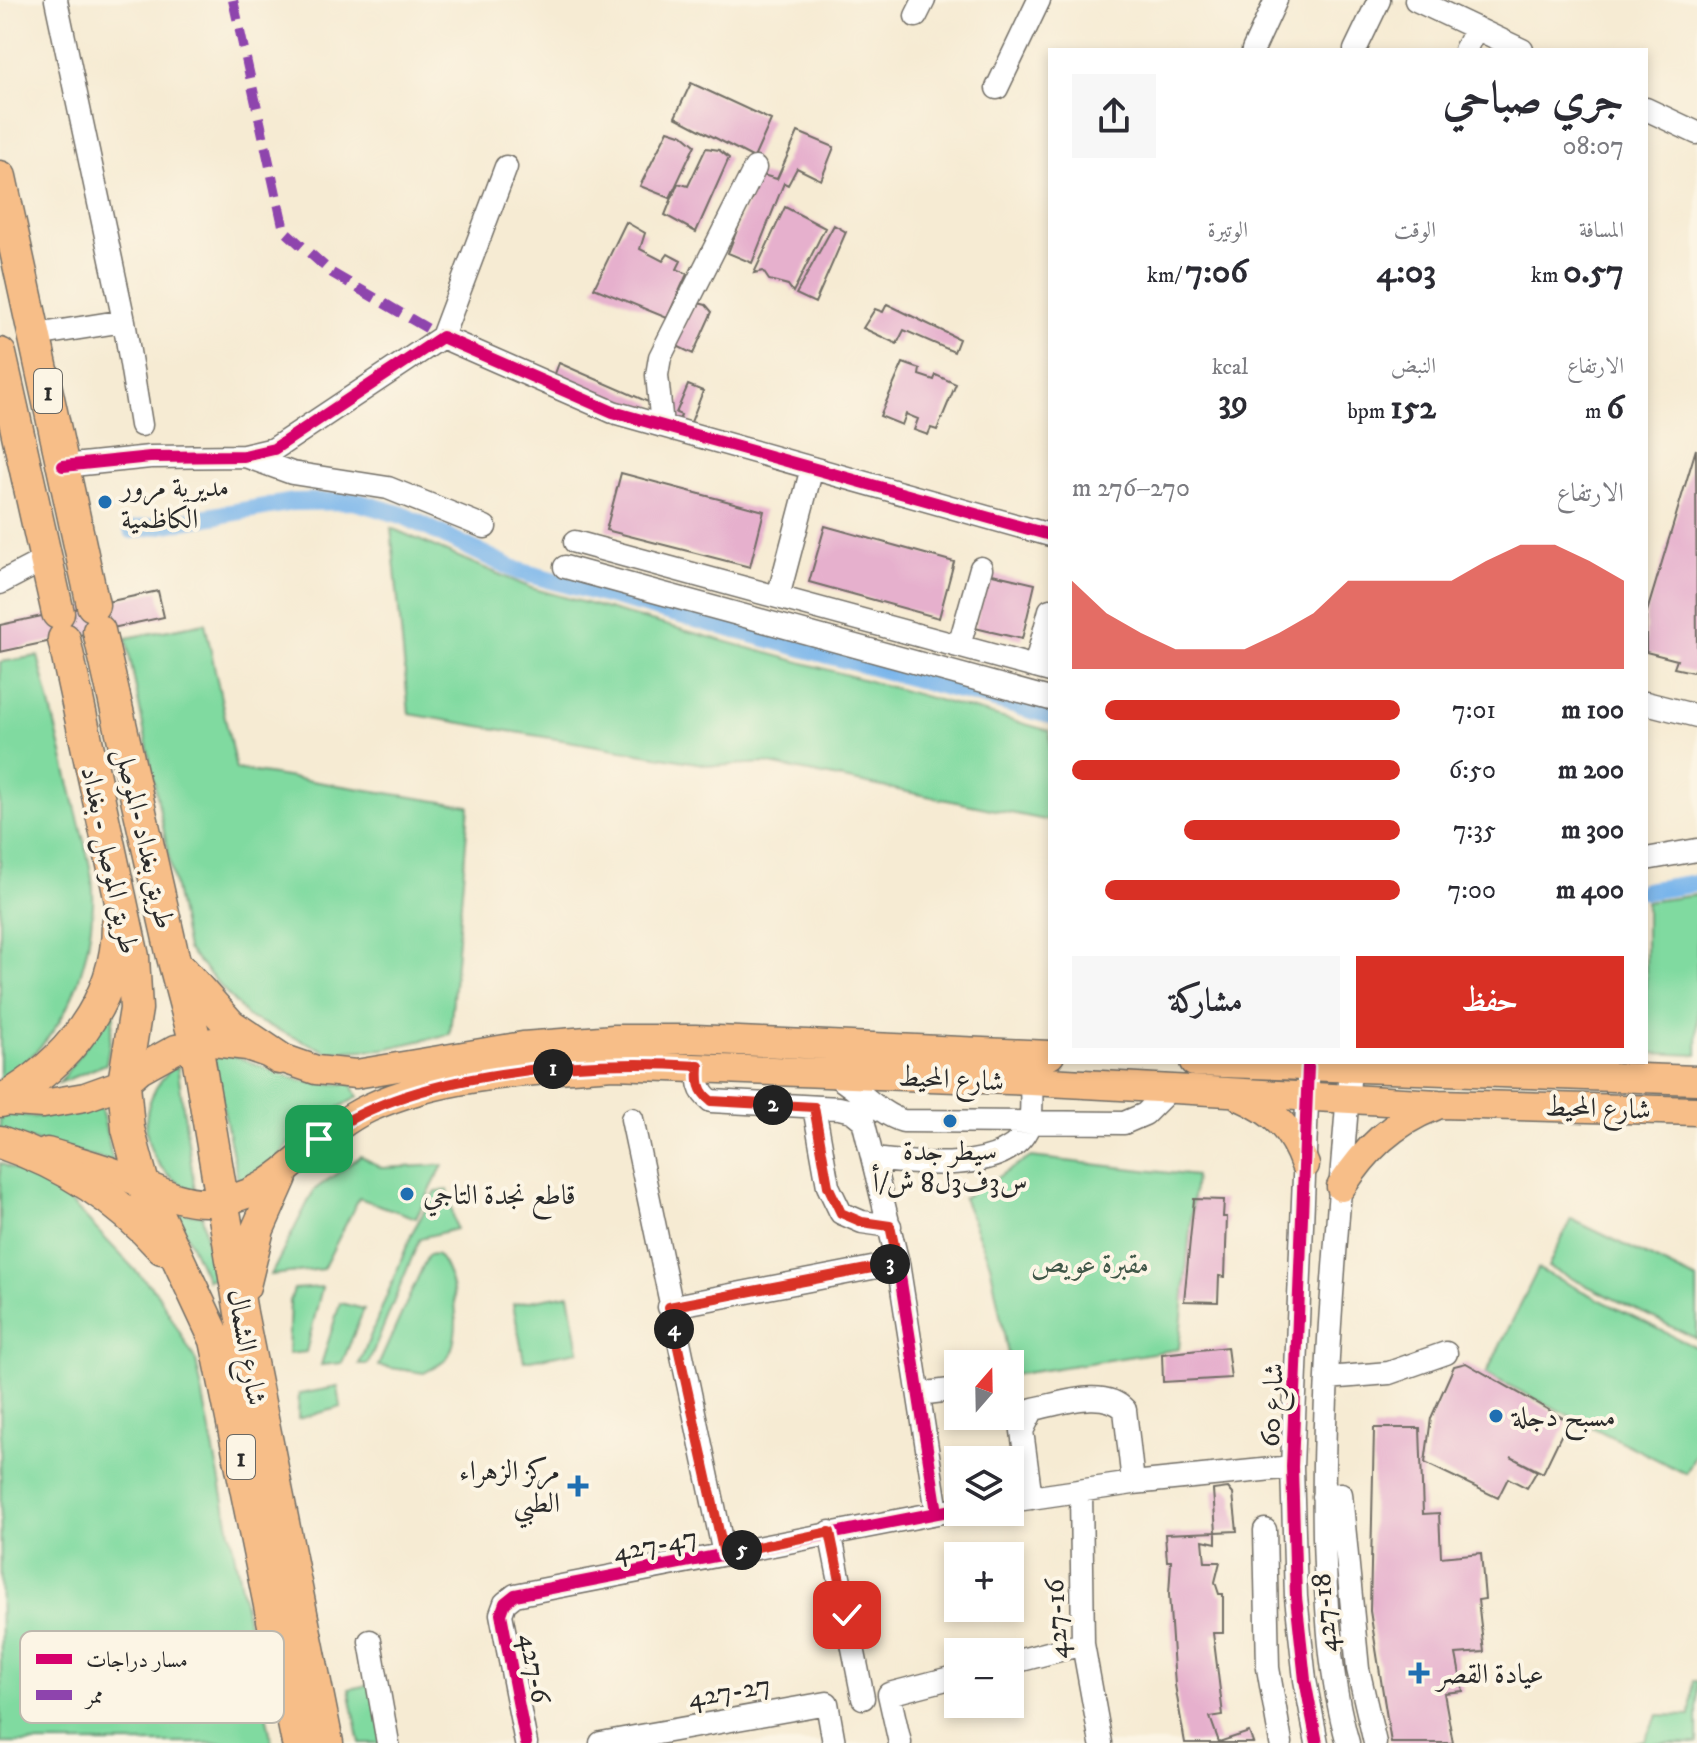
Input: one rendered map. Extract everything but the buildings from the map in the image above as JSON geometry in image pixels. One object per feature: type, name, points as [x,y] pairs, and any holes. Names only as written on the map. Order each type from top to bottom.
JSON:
[{"type":"highway","name":"طريق بغداد -الموصل","points":[[0,177],[96,618],[173,957],[196,1044]]},
{"type":"highway","points":[[0,344],[36,335]]},
{"type":"highway","name":"طريق الموصل - بغداد","points":[[0,354],[9,434],[46,559],[133,957],[136,994],[124,1083]]},
{"type":"highway","points":[[4,388],[24,379],[45,378]]},
{"type":"highway","points":[[0,1101],[52,1067],[91,1019],[113,961],[118,900],[113,869]]},
{"type":"highway","points":[[173,957],[219,1015],[279,1058]]},
{"type":"highway","name":"شارع الشمال","points":[[196,1044],[225,1201],[241,1313],[327,1743]]},
{"type":"highway","name":"شارع الشمال","points":[[124,1083],[128,1129],[143,1184],[209,1320],[223,1370],[275,1631]]},
{"type":"highway","points":[[0,1142],[60,1166],[119,1205],[146,1229],[190,1284]]},
{"type":"highway","points":[[241,1313],[258,1229],[281,1177]]},
{"type":"highway","name":"شارع الشمال","points":[[284,1673],[298,1743]]},
{"type":"main road","name":"شارع المحيط","points":[[124,1083],[157,1057],[196,1044],[239,1044],[316,1070],[356,1074],[523,1046],[646,1039],[987,1066],[1170,1089],[1439,1104],[1697,1111]]},
{"type":"main road","name":"شارع المحيط","points":[[1025,1072],[1048,1056]]},
{"type":"main road","name":"شارع المحيط","points":[[1240,1064],[1697,1080]]},
{"type":"main road","name":"شارع المحيط","points":[[225,1201],[245,1196],[281,1177],[340,1123],[388,1100],[417,1092],[547,1070],[614,1065],[827,1072],[987,1066]]},
{"type":"main road","points":[[0,1101],[64,1101],[124,1083]]},
{"type":"main road","points":[[1229,1092],[1265,1107],[1284,1122],[1297,1142],[1305,1165]]},
{"type":"main road","points":[[1341,1187],[1362,1156],[1385,1133],[1408,1117],[1439,1104]]},
{"type":"main road","points":[[0,1142],[106,1169],[174,1198],[225,1201]]},
{"type":"street","points":[[56,0],[124,321],[141,425]]},
{"type":"street","points":[[997,88],[1039,0]]},
{"type":"street","points":[[1254,48],[1276,0]]},
{"type":"street","points":[[1356,48],[1379,0]]},
{"type":"street","points":[[1416,0],[1518,48]]},
{"type":"street","points":[[1466,48],[1476,28]]},
{"type":"street","points":[[1648,110],[1697,133]]},
{"type":"street","points":[[63,466],[150,457],[244,456],[274,449],[442,337],[506,167]]},
{"type":"street","points":[[662,426],[657,375],[660,357],[755,168]]},
{"type":"street","points":[[36,335],[124,321]]},
{"type":"street","points":[[442,337],[613,412],[1048,534]]},
{"type":"street","points":[[244,456],[292,473],[388,488],[485,527]]},
{"type":"street","points":[[778,597],[812,468]]},
{"type":"street","points":[[575,542],[1043,669],[1048,627]]},
{"type":"street","points":[[0,583],[46,559]]},
{"type":"street","points":[[565,567],[1048,698]]},
{"type":"street","points":[[959,646],[981,568]]},
{"type":"street","points":[[1648,704],[1697,716]]},
{"type":"street","points":[[1648,859],[1697,850]]},
{"type":"street","points":[[699,1066],[698,1085],[702,1095],[711,1101],[845,1109],[859,1115],[866,1127],[898,1263],[919,1394],[944,1498]]},
{"type":"street","name":"شارع 60","points":[[1308,1067],[1292,1467],[1296,1597],[1305,1680],[1317,1743]]},
{"type":"street","name":"شارع 60","points":[[1348,1743],[1332,1664],[1323,1496],[1327,1378],[1350,1068]]},
{"type":"street","points":[[827,1072],[903,1121],[1132,1121],[1145,1114],[1170,1089]]},
{"type":"street","points":[[874,1159],[933,1164],[991,1157],[1014,1144],[1030,1122],[1025,1072]]},
{"type":"street","points":[[814,1107],[828,1186],[841,1213],[862,1222],[890,1226]]},
{"type":"street","points":[[632,1119],[669,1307],[724,1554]]},
{"type":"street","points":[[669,1307],[898,1263]]},
{"type":"street","points":[[1327,1378],[1389,1373],[1446,1353]]},
{"type":"street","points":[[919,1394],[944,1391]]},
{"type":"street","points":[[1022,1446],[1022,1431],[1033,1409],[1103,1397],[1118,1402],[1125,1410],[1133,1483]]},
{"type":"street","points":[[1024,1500],[1133,1483],[1292,1467]]},
{"type":"street","name":"427-16","points":[[1081,1491],[1083,1644],[1101,1743]]},
{"type":"street","name":"427-18","points":[[1323,1496],[1341,1494],[1358,1669],[1375,1743]]},
{"type":"street","name":"427-47","points":[[505,1603],[515,1595],[944,1511]]},
{"type":"street","name":"427-18","points":[[1265,1530],[1268,1668],[1281,1743]]},
{"type":"street","points":[[830,1532],[863,1698]]},
{"type":"street","name":"427-6","points":[[505,1603],[501,1614],[526,1743]]},
{"type":"street","points":[[370,1641],[388,1743]]},
{"type":"street","points":[[1024,1659],[1083,1644]]},
{"type":"street","name":"427-27","points":[[601,1743],[889,1694],[944,1680]]},
{"type":"street","points":[[1277,1719],[1305,1680]]},
{"type":"street","points":[[889,1694],[900,1743]]},
{"type":"street","points":[[827,1703],[834,1743]]},
{"type":"green space","points":[[391,528],[531,588],[1048,730],[1048,821],[765,763],[715,766],[409,714]]},
{"type":"green space","points":[[205,623],[236,769],[469,806],[450,1034],[384,1049],[328,1052],[248,1017],[187,949],[126,638]]},
{"type":"green space","points":[[38,656],[88,857],[93,905],[85,957],[68,1005],[40,1047],[22,1065],[0,1080],[0,662]]},
{"type":"green space","points":[[1697,895],[1697,1055],[1648,1053],[1648,902]]},
{"type":"green space","points":[[116,1003],[106,1064],[59,1083]]},
{"type":"green space","points":[[212,1052],[233,1056],[303,1081],[352,1084],[358,1097],[298,1130],[267,1173],[240,1190]]},
{"type":"green space","points":[[177,1064],[195,1191],[176,1181],[161,1167],[151,1151],[147,1133],[147,1115],[152,1096],[162,1079]]},
{"type":"green space","points":[[101,1108],[113,1162],[0,1132],[0,1111],[34,1117]]},
{"type":"green space","points":[[361,1156],[382,1168],[443,1165],[416,1218],[359,1198],[323,1269],[271,1275],[314,1190]]},
{"type":"green space","name":"مقبرة عويص","points":[[1031,1157],[1195,1176],[1179,1349],[1024,1373],[1024,1350],[1007,1350],[990,1263],[963,1198]]},
{"type":"green space","points":[[0,1163],[58,1189],[158,1294],[196,1361],[250,1631],[20,1631],[20,1723],[268,1723],[272,1743],[1,1743]]},
{"type":"green space","points":[[448,1190],[456,1229],[420,1238],[368,1364],[359,1364],[413,1231],[436,1191]]},
{"type":"green space","points":[[176,1212],[202,1215],[213,1278],[207,1280]]},
{"type":"green space","points":[[1571,1219],[1697,1280],[1697,1339],[1548,1267]]},
{"type":"green space","points":[[436,1254],[449,1275],[453,1289],[456,1321],[452,1349],[444,1361],[424,1373],[378,1366],[428,1255]]},
{"type":"green space","points":[[1538,1269],[1697,1348],[1697,1452],[1686,1474],[1486,1374]]},
{"type":"green space","points":[[322,1287],[306,1352],[288,1354],[290,1301],[294,1289]]},
{"type":"green space","points":[[569,1294],[579,1351],[524,1361],[513,1304]]},
{"type":"green space","points":[[340,1303],[364,1309],[342,1363],[321,1365]]},
{"type":"green space","points":[[338,1387],[341,1407],[298,1419],[299,1394]]},
{"type":"green space","points":[[1693,1681],[1697,1681],[1697,1743],[1631,1743],[1644,1740],[1658,1715],[1690,1716]]},
{"type":"green space","points":[[373,1684],[385,1743],[360,1743],[349,1689]]},
{"type":"waterway","points":[[132,530],[293,502],[354,501],[402,515],[518,571],[1048,714]]},
{"type":"waterway","points":[[1648,891],[1697,883]]},
{"type":"marked path","points":[[233,0],[284,230],[332,273],[442,337]]},
{"type":"cycle path","points":[[63,466],[150,457],[244,456],[274,449],[442,337],[613,412],[1048,534]]},
{"type":"cycle path","points":[[1308,1067],[1292,1467],[1296,1597],[1305,1680],[1317,1743]]},
{"type":"cycle path","points":[[669,1307],[898,1263],[937,1512]]},
{"type":"cycle path","points":[[526,1743],[501,1614],[505,1603],[515,1595],[944,1512]]},
{"type":"place","name":"مديرية مرور الكاظمية","points":[[105,502]]},
{"type":"place","name":"سيطر جدة س3ف3ل8 ش/أ","points":[[950,1121]]},
{"type":"place","name":"قاطع نجدة التاجي","points":[[407,1194]]},
{"type":"place","name":"مسبح دجلة","points":[[1496,1416]]},
{"type":"place","name":"مركز الزهراء الطبي","points":[[578,1486]]},
{"type":"place","name":"عيادة القصر","points":[[1419,1673]]},
{"type":"route","points":[[319,1139],[340,1123],[366,1110],[417,1092],[547,1070],[614,1065],[699,1066],[698,1085],[702,1095],[711,1101],[814,1107],[828,1186],[841,1213],[862,1222],[890,1226],[898,1263],[669,1307],[724,1554],[830,1532],[847,1615]]}]
